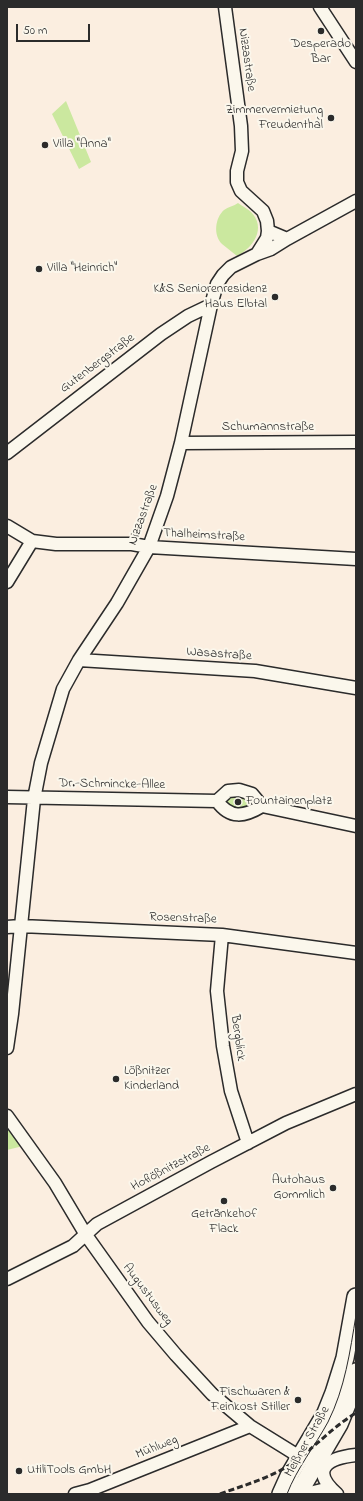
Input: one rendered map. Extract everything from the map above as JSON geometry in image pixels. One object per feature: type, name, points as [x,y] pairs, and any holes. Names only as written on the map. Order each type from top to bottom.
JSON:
[{"type":"main road","name":"Meißner Straße","points":[[281,1494],[290,1474],[326,1413],[334,1393],[345,1358],[356,1297]]},
{"type":"main road","name":"Meißner Straße","points":[[298,1494],[352,1401],[356,1372]]},
{"type":"street","name":"Nizzastraße","points":[[225,7],[241,126],[242,151],[237,171],[237,182],[246,198],[256,203],[264,211],[268,232]]},
{"type":"street","points":[[320,7],[356,62]]},
{"type":"street","points":[[257,254],[271,250],[287,239],[356,201]]},
{"type":"street","points":[[257,254],[267,238],[268,232],[287,239]]},
{"type":"street","name":"Nizzastraße","points":[[7,1048],[12,1014],[34,799],[41,763],[64,689],[79,660],[117,603],[149,547],[167,496],[181,443],[211,305],[217,284],[230,267],[257,254]]},
{"type":"street","name":"Gutenbergstraße","points":[[7,453],[161,334],[188,316],[211,305]]},
{"type":"street","name":"Schumannstraße","points":[[181,443],[356,442]]},
{"type":"street","name":"Thalheimstraße","points":[[7,526],[32,541],[56,544],[132,544],[149,547],[356,559]]},
{"type":"street","points":[[7,582],[32,541]]},
{"type":"street","name":"Wasastraße","points":[[79,660],[255,671],[356,688]]},
{"type":"street","points":[[262,806],[250,813],[236,815],[227,811],[217,801],[228,791],[240,790],[252,794],[262,806],[356,826]]},
{"type":"street","name":"Dr.-Schmincke-Allee","points":[[7,797],[34,799],[217,801]]},
{"type":"street","name":"Rosenstraße","points":[[7,926],[222,935],[356,953]]},
{"type":"street","name":"Bergblick","points":[[222,935],[218,991],[223,1046],[231,1091],[248,1143]]},
{"type":"street","name":"Hoflößnitzstraße","points":[[7,1279],[73,1246],[97,1224],[248,1143],[286,1123],[356,1094]]},
{"type":"street","name":"Augustusweg","points":[[7,1116],[55,1183],[86,1235],[148,1322],[176,1355],[212,1394],[250,1426],[300,1457]]},
{"type":"street","name":"Mühlweg","points":[[75,1494],[97,1487],[250,1426]]},
{"type":"street","points":[[334,1491],[324,1478],[326,1465],[341,1456],[356,1455]]},
{"type":"street","points":[[305,1494],[334,1491]]},
{"type":"green space","points":[[66,101],[91,162],[79,169],[52,114]]},
{"type":"green space","points":[[238,203],[250,211],[256,218],[258,231],[253,243],[237,256],[219,240],[216,227],[221,213]]},
{"type":"green space","points":[[235,795],[247,798],[252,802],[249,809],[232,809],[223,800]]},
{"type":"green space","points":[[7,1125],[23,1146],[7,1150]]},
{"type":"tram line","points":[[287,1494],[291,1484],[323,1431],[334,1409],[343,1383],[356,1315]]},
{"type":"railway","points":[[220,1494],[260,1480],[280,1471],[356,1413]]},
{"type":"place","name":"Desperado Bar","points":[[321,31]]},
{"type":"place","name":"Zimmervermietung Freudenthal","points":[[331,118]]},
{"type":"place","name":"Villa \"Anna\"","points":[[45,145]]},
{"type":"place","name":"Villa \"Heinrich\"","points":[[39,269]]},
{"type":"place","name":"K&S Seniorenresidenz Haus Elbtal","points":[[275,297]]},
{"type":"place","name":"Fountainenplatz","points":[[238,802]]},
{"type":"place","name":"Lößnitzer Kinderland","points":[[116,1079]]},
{"type":"place","name":"Autohaus Gommlich","points":[[333,1188]]},
{"type":"place","name":"Getränkehof Flack","points":[[224,1201]]},
{"type":"place","name":"Fischwaren & Feinkost Stiller","points":[[298,1400]]},
{"type":"place","name":"UtiliTools GmbH","points":[[19,1471]]}]
